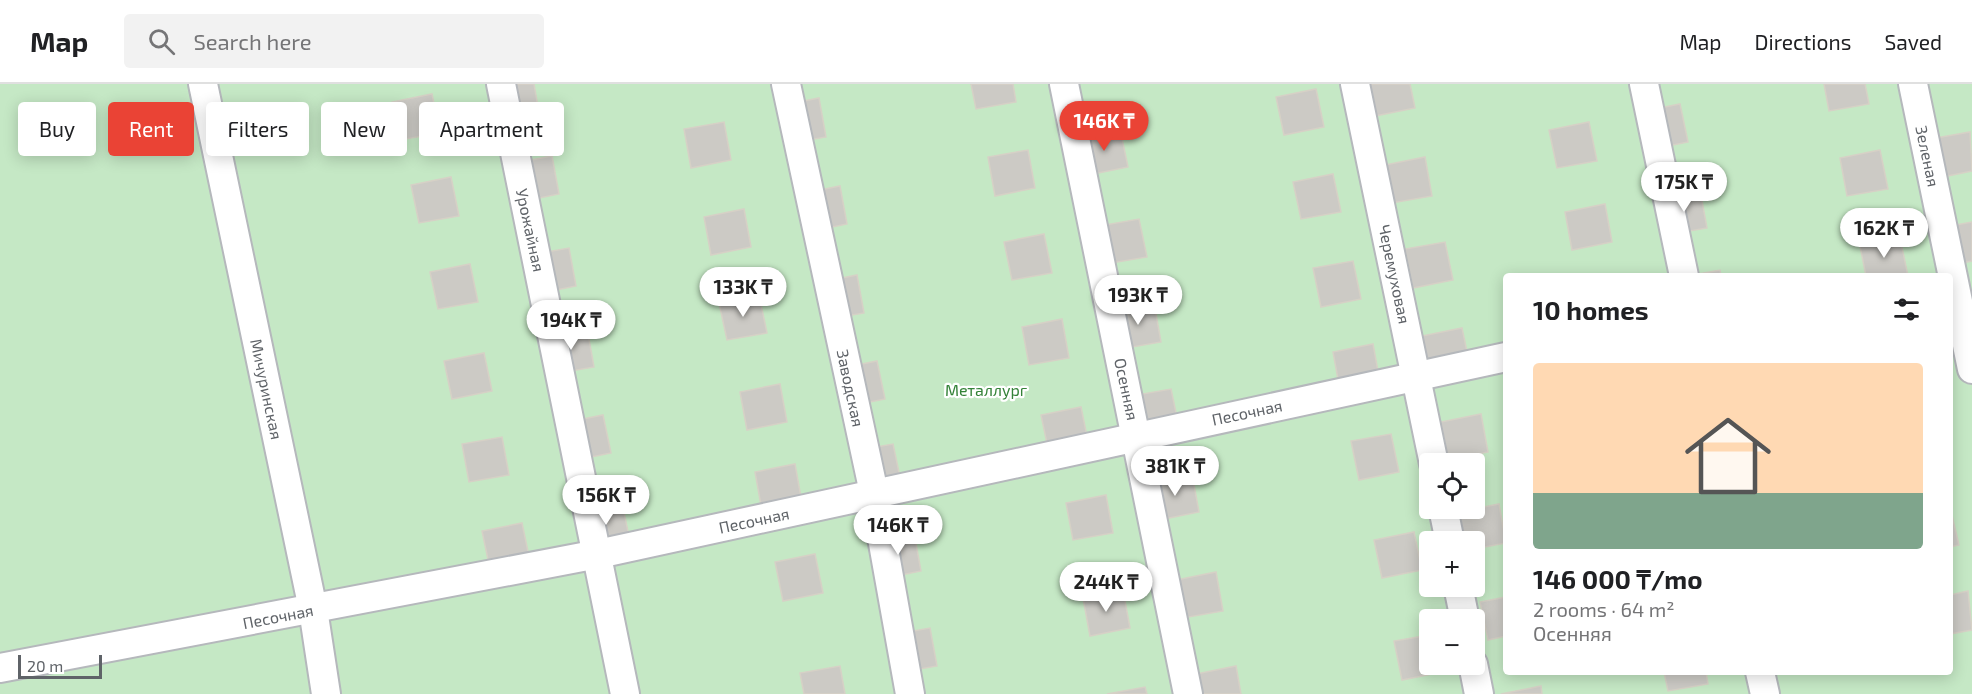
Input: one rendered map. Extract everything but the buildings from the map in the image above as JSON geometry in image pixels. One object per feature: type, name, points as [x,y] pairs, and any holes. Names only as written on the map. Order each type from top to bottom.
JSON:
[{"type":"street","name":"Мичуринская","points":[[203,84],[313,609],[326,694]]},
{"type":"street","name":"Урожайная","points":[[501,84],[625,694]]},
{"type":"street","name":"Заводская","points":[[786,84],[874,493],[910,694]]},
{"type":"street","name":"Осенняя","points":[[1064,84],[1188,694]]},
{"type":"street","name":"Черемуховая","points":[[1355,84],[1432,453]]},
{"type":"street","points":[[1644,84],[1683,273]]},
{"type":"street","name":"Зеленая","points":[[1913,84],[1958,275],[1972,369]]},
{"type":"street","name":"Песочная","points":[[0,668],[598,554],[1137,435],[1503,358]]},
{"type":"street","points":[[1475,675],[1479,694]]},
{"type":"street","points":[[1762,675],[1765,694]]},
{"type":"green space","name":"Металлург","points":[[0,84],[1972,84],[1972,694],[0,694]]}]
